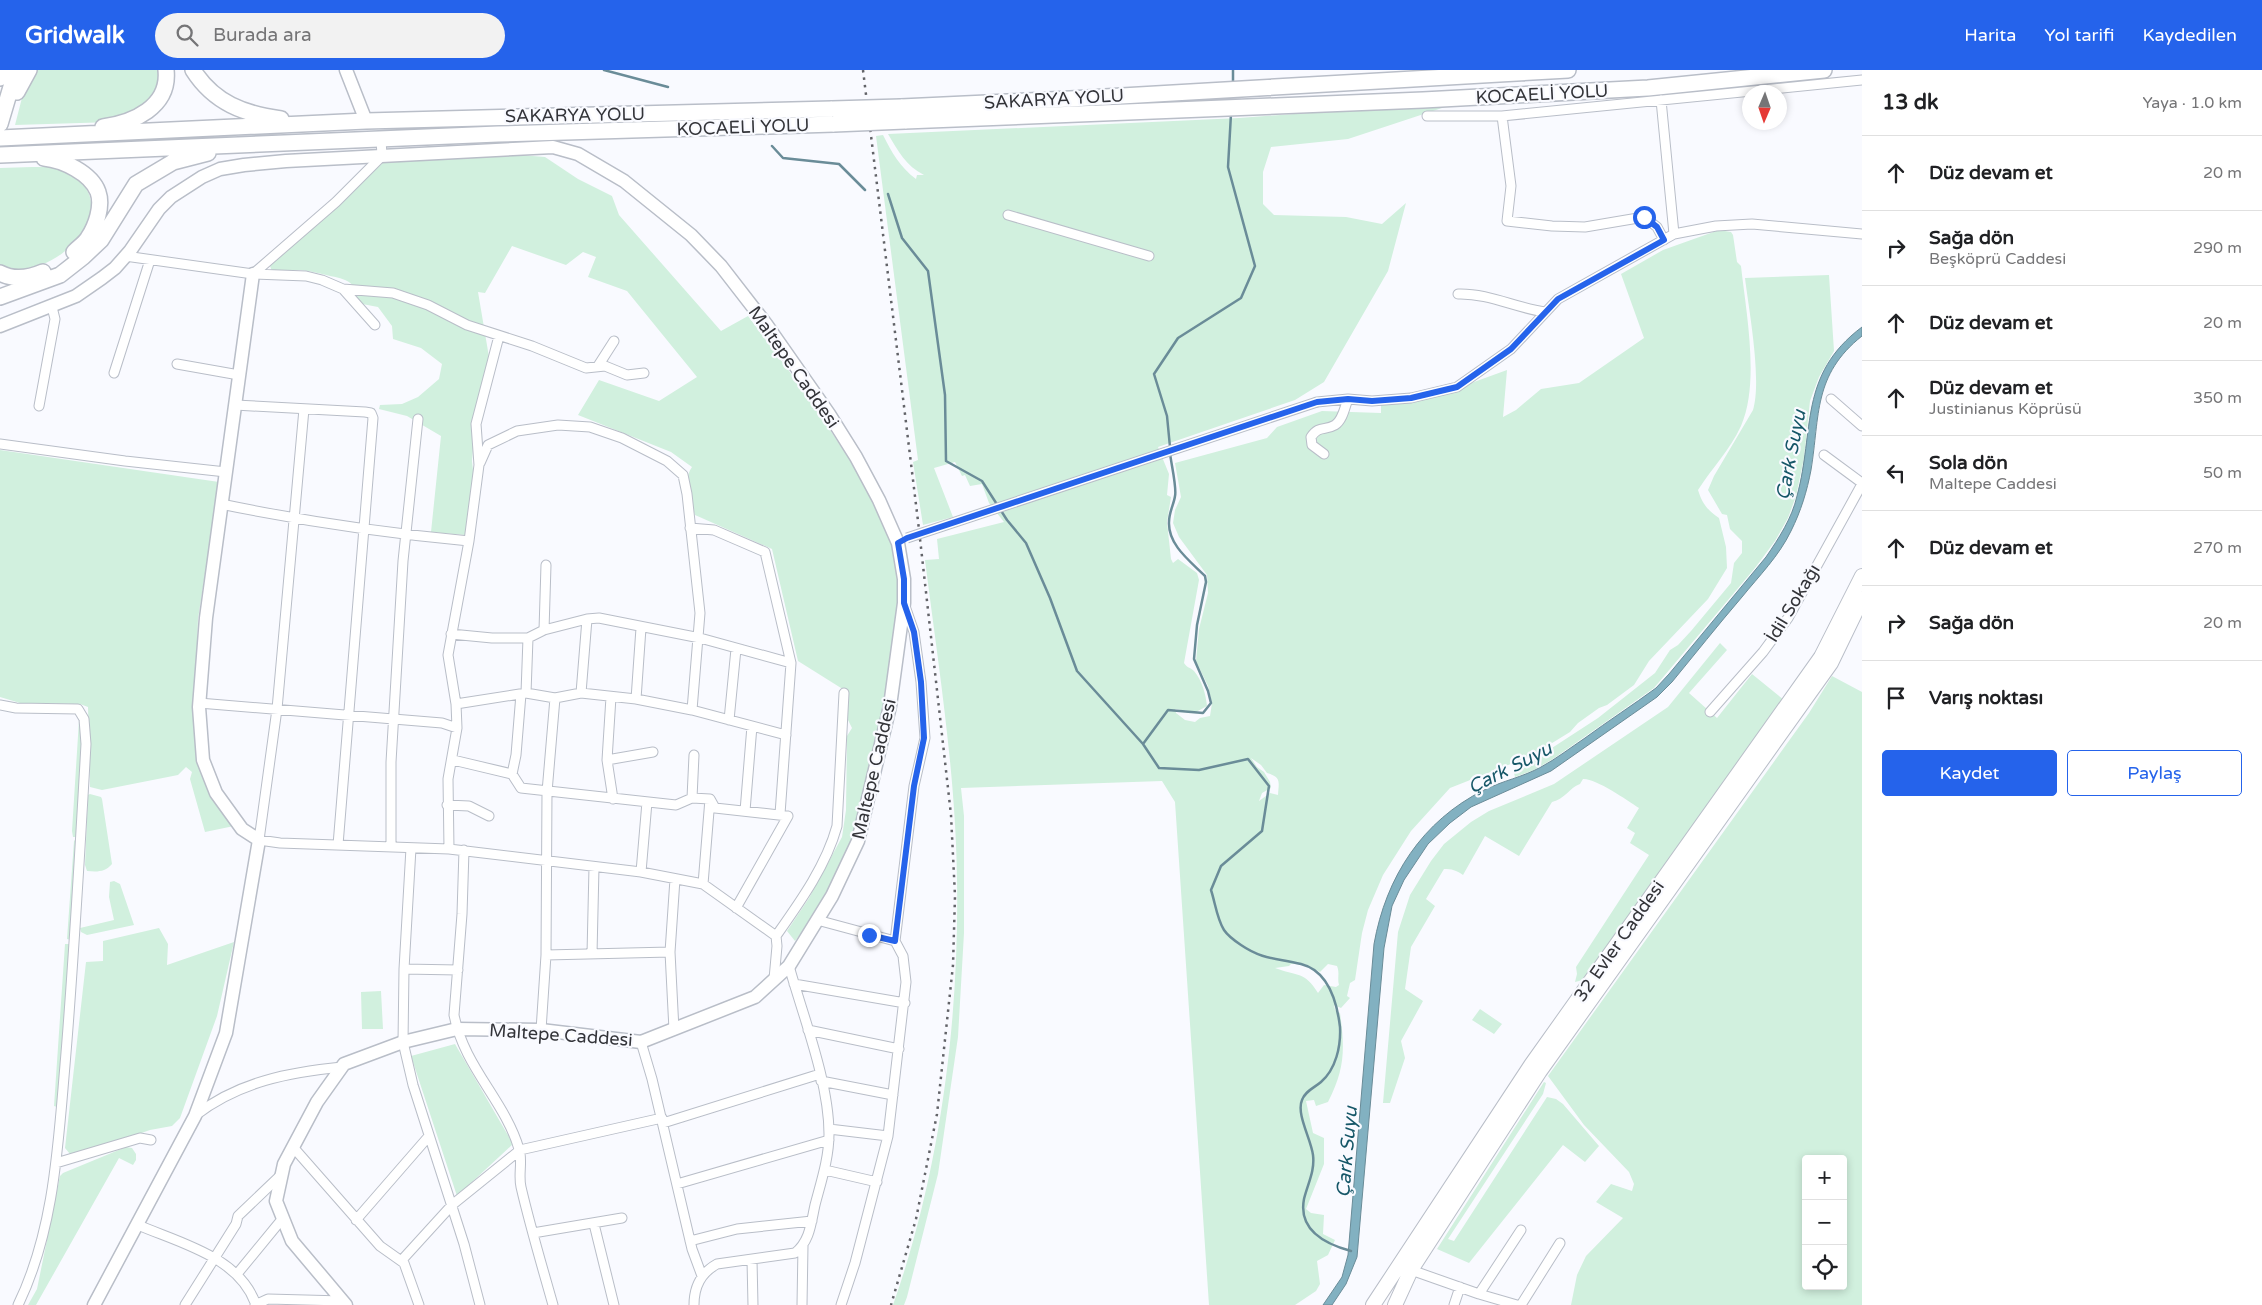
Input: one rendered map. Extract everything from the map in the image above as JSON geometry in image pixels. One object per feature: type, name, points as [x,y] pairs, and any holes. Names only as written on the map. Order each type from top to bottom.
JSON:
[{"type":"highway","points":[[0,78],[3,70]]},
{"type":"highway","points":[[1,122],[16,70]]},
{"type":"highway","points":[[1,122],[29,70]]},
{"type":"highway","points":[[32,136],[113,126],[141,116],[156,104],[162,95],[166,85],[166,70]]},
{"type":"highway","points":[[193,70],[201,82],[227,104],[262,116],[318,124]]},
{"type":"highway","name":"SAKARYA YOLU","points":[[903,114],[1064,99],[1568,70]]},
{"type":"highway","name":"KOCAELİ YOLU","points":[[903,114],[1258,108],[1772,83],[1824,70]]},
{"type":"highway","points":[[833,117],[903,114]]},
{"type":"highway","name":"SAKARYA YOLU","points":[[318,124],[366,121],[833,117]]},
{"type":"highway","name":"KOCAELİ YOLU","points":[[382,140],[833,117]]},
{"type":"highway","points":[[0,138],[318,124]]},
{"type":"highway","points":[[0,155],[382,140]]},
{"type":"highway","points":[[0,297],[60,274],[84,258],[101,240],[136,184],[173,162],[205,153],[382,140]]},
{"type":"highway","points":[[0,155],[55,159],[78,169],[98,192],[99,209],[88,239],[55,266],[26,278],[5,276],[0,273]]},
{"type":"main road","name":"32 Evler Caddesi","points":[[1373,1305],[1531,1065],[1821,657],[1862,576]]},
{"type":"main road","name":"32 Evler Caddesi","points":[[1395,1305],[1411,1270],[1540,1071],[1831,663],[1862,598]]},
{"type":"street","points":[[346,70],[366,121]]},
{"type":"street","points":[[1427,116],[1502,116],[1661,100],[1772,83],[1862,80]]},
{"type":"street","points":[[1661,100],[1674,234]]},
{"type":"street","points":[[1502,116],[1511,186],[1508,222],[1585,227],[1644,217],[1657,227],[1664,240]]},
{"type":"street","points":[[382,140],[382,156],[336,202],[253,274],[206,618],[199,703],[203,760],[216,793],[242,828],[259,840],[464,850],[641,872],[703,884],[776,936]]},
{"type":"street","name":"Maltepe Caddesi","points":[[0,326],[76,296],[115,268],[146,230],[159,208],[171,197],[202,177],[220,169],[253,164],[553,147],[578,154],[624,181],[691,235],[721,266],[766,324],[829,414],[856,457],[903,541],[904,603],[890,706],[858,840],[832,896],[789,966],[755,998],[641,1042],[541,1030],[456,1029],[402,1042],[342,1066]]},
{"type":"street","points":[[1008,215],[1149,256]]},
{"type":"street","points":[[903,541],[1317,402],[1348,399],[1372,401],[1411,398],[1457,387],[1511,349],[1558,299],[1674,234],[1716,226],[1752,224],[1862,234]]},
{"type":"street","points":[[125,256],[253,274],[306,276],[322,280],[343,289],[393,292],[428,305],[467,325],[532,346],[586,368],[605,366],[627,376],[644,373]]},
{"type":"street","points":[[114,373],[150,260]]},
{"type":"street","points":[[343,289],[376,325]]},
{"type":"street","points":[[1458,294],[1493,299],[1522,309],[1545,312]]},
{"type":"street","points":[[39,406],[55,319],[52,307]]},
{"type":"street","points":[[449,849],[448,779],[456,728],[456,704],[449,663],[451,634],[469,541],[478,465],[476,424],[499,336]]},
{"type":"street","points":[[598,366],[614,341]]},
{"type":"street","points":[[177,364],[240,375]]},
{"type":"street","points":[[1324,454],[1312,445],[1311,438],[1316,430],[1336,425],[1340,420],[1348,399]]},
{"type":"street","points":[[1831,400],[1862,426]]},
{"type":"street","points":[[235,405],[304,408],[371,414],[373,418],[338,845]]},
{"type":"street","points":[[94,1305],[195,1116],[226,1033],[259,840],[277,709],[296,520],[304,408]]},
{"type":"street","points":[[391,846],[390,788],[405,535],[418,419]]},
{"type":"street","points":[[478,465],[488,446],[517,431],[558,425],[590,427],[622,438],[659,457],[683,475],[700,613],[700,638],[692,710]]},
{"type":"street","points":[[0,444],[125,461],[226,472]]},
{"type":"street","points":[[1824,456],[1862,483]]},
{"type":"street","name":"İdil Sokağı","points":[[1710,712],[1763,652],[1788,618],[1862,483]]},
{"type":"street","points":[[221,504],[296,520],[405,535],[469,541]]},
{"type":"street","points":[[690,528],[714,530],[765,552],[791,663],[780,814]]},
{"type":"street","points":[[544,630],[546,566]]},
{"type":"street","points":[[841,1305],[877,1182],[888,1136],[905,1003],[906,982],[903,956],[895,941],[914,786],[924,738],[918,657],[914,632],[904,603]]},
{"type":"street","points":[[451,634],[492,638],[528,638],[544,630],[587,619],[599,618],[641,628],[700,638],[791,663]]},
{"type":"street","points":[[581,693],[587,619]]},
{"type":"street","points":[[636,699],[641,628]]},
{"type":"street","points":[[512,774],[516,755],[528,638]]},
{"type":"street","points":[[729,720],[736,649]]},
{"type":"street","points":[[456,704],[523,694],[555,698],[581,693],[636,699],[692,710],[786,735]]},
{"type":"street","points":[[774,979],[776,936],[800,902],[832,845],[837,826],[844,693]]},
{"type":"street","points":[[611,696],[607,760],[613,799]]},
{"type":"street","points":[[541,1030],[546,955],[547,792],[555,698]]},
{"type":"street","points":[[199,703],[442,723],[456,728]]},
{"type":"street","points":[[0,705],[16,708],[78,709],[84,720],[86,744],[77,905],[56,1164],[42,1236],[28,1284],[18,1305]]},
{"type":"street","points":[[745,811],[752,726]]},
{"type":"street","points":[[607,760],[653,752]]},
{"type":"street","points":[[692,798],[694,755]]},
{"type":"street","points":[[452,760],[512,774],[522,788],[547,792],[676,805],[692,798],[710,799]]},
{"type":"street","points":[[710,799],[715,808],[788,816],[783,828],[736,908]]},
{"type":"street","points":[[703,884],[710,799]]},
{"type":"street","points":[[641,872],[647,802]]},
{"type":"street","points":[[447,805],[468,806],[490,816]]},
{"type":"street","points":[[411,848],[402,1042],[429,1136],[452,1205],[480,1305]]},
{"type":"street","points":[[464,850],[454,1015],[456,1029],[468,1058],[503,1115],[520,1150],[520,1184],[553,1305]]},
{"type":"street","points":[[592,954],[594,867]]},
{"type":"street","points":[[674,1030],[670,952],[675,879]]},
{"type":"street","points":[[817,920],[895,941]]},
{"type":"street","points":[[546,955],[670,952]]},
{"type":"street","points":[[789,966],[821,1078],[829,1129],[824,1170],[812,1221],[803,1246],[802,1305]]},
{"type":"street","points":[[404,969],[458,970]]},
{"type":"street","points":[[794,984],[905,1003]]},
{"type":"street","points":[[808,1030],[899,1049]]},
{"type":"street","points":[[641,1042],[662,1120],[690,1242],[702,1276]]},
{"type":"street","points":[[195,1116],[212,1102],[276,1076],[342,1066]]},
{"type":"street","points":[[342,1066],[317,1102],[284,1164],[276,1201],[292,1241],[344,1303]]},
{"type":"street","points":[[401,1261],[452,1205],[520,1150],[662,1120],[821,1078],[893,1095]]},
{"type":"street","points":[[829,1129],[888,1136]]},
{"type":"street","points":[[356,1220],[429,1136]]},
{"type":"street","points":[[56,1164],[140,1138],[152,1140]]},
{"type":"street","points":[[677,1184],[828,1140]]},
{"type":"street","points":[[293,1147],[380,1246],[404,1263],[419,1305]]},
{"type":"street","points":[[824,1170],[877,1182]]},
{"type":"street","points":[[185,1305],[236,1224],[238,1216],[282,1174]]},
{"type":"street","points":[[237,1274],[283,1218]]},
{"type":"street","points":[[533,1233],[622,1218]]},
{"type":"street","points":[[690,1242],[737,1229],[812,1221]]},
{"type":"street","points":[[594,1224],[614,1305]]},
{"type":"street","points":[[138,1225],[214,1257],[237,1274],[252,1293],[256,1305],[268,1299],[344,1303]]},
{"type":"street","points":[[1479,1294],[1521,1230]]},
{"type":"street","points":[[1521,1305],[1560,1243]]},
{"type":"street","points":[[694,1305],[698,1282],[707,1270],[718,1264],[795,1253],[803,1246]]},
{"type":"street","points":[[752,1260],[753,1305]]},
{"type":"street","points":[[1411,1270],[1517,1305]]},
{"type":"street","points":[[1454,1305],[1460,1287]]},
{"type":"green space","points":[[34,70],[160,70],[162,80],[153,100],[113,122],[15,125],[24,90]]},
{"type":"green space","points":[[1445,103],[1445,107],[1348,139],[1271,147],[1263,172],[1263,204],[1274,215],[1346,217],[1382,224],[1406,203],[1388,271],[1324,382],[1295,400],[1158,447],[1169,474],[1167,495],[1171,497],[1167,522],[1171,559],[1173,563],[1178,559],[1197,573],[1199,580],[1184,663],[1194,671],[1199,679],[1205,692],[1207,706],[1196,712],[1175,709],[1176,713],[1185,720],[1195,722],[1200,718],[1210,716],[1212,703],[1208,686],[1196,661],[1199,629],[1208,593],[1207,575],[1179,537],[1173,523],[1175,510],[1181,497],[1175,463],[1267,438],[1277,427],[1322,411],[1381,413],[1381,403],[1463,386],[1507,370],[1503,417],[1516,410],[1541,389],[1579,383],[1644,338],[1621,274],[1663,250],[1719,230],[1731,232],[1733,235],[1737,262],[1741,266],[1751,369],[1747,409],[1741,426],[1732,443],[1698,490],[1706,506],[1719,518],[1726,547],[1727,568],[1708,599],[1649,661],[1634,685],[1578,723],[1570,732],[1531,756],[1450,788],[1411,831],[1383,875],[1368,910],[1362,933],[1355,980],[1350,983],[1347,996],[1350,998],[1341,1008],[1334,1005],[1335,1010],[1340,1013],[1343,1037],[1341,1069],[1338,1079],[1328,1102],[1316,1106],[1314,1100],[1306,1101],[1313,1133],[1324,1138],[1324,1164],[1306,1209],[1311,1213],[1324,1215],[1323,1234],[1335,1240],[1328,1255],[1317,1261],[1320,1284],[1316,1291],[1295,1305],[1209,1305],[1175,802],[1162,781],[961,788],[964,816],[964,933],[958,1037],[938,1174],[907,1297],[904,1305],[893,1305],[911,1248],[926,1189],[938,1129],[947,1068],[957,945],[957,884],[953,791],[925,560],[939,559],[937,539],[1004,522],[989,503],[982,484],[970,486],[965,475],[962,476],[955,462],[934,468],[953,517],[923,525],[913,462],[918,460],[876,136],[883,135],[905,170],[916,179],[917,175],[924,175],[907,163],[888,134],[1239,118]],"holes":[[[1251,758],[1261,765],[1267,773],[1277,778],[1279,783],[1278,795],[1270,793],[1259,801],[1262,793],[1271,788],[1270,782],[1264,772],[1257,767]],[[1291,964],[1305,964],[1320,972],[1328,964],[1337,966],[1339,985],[1336,987],[1324,985],[1318,993],[1309,981],[1300,975],[1275,968]]]},
{"type":"green space","points":[[508,154],[545,157],[578,179],[612,196],[619,215],[721,331],[748,316],[804,391],[878,505],[898,564],[901,602],[895,662],[854,841],[815,915],[795,941],[787,931],[809,898],[842,837],[846,810],[847,736],[852,728],[846,716],[849,693],[798,661],[772,549],[695,515],[688,484],[689,472],[692,467],[671,452],[578,415],[599,380],[659,401],[697,377],[627,291],[588,277],[596,257],[583,252],[566,265],[512,246],[485,293],[478,292],[489,357],[474,436],[472,461],[474,479],[465,535],[431,532],[441,436],[407,416],[379,409],[380,405],[402,404],[418,397],[439,379],[442,364],[421,348],[393,339],[392,326],[378,307],[357,303],[355,288],[347,281],[304,270],[286,270],[283,274],[273,274],[270,266],[385,161]]},
{"type":"green space","points":[[49,167],[67,171],[79,180],[90,196],[91,213],[84,230],[71,246],[55,258],[36,267],[17,269],[0,265],[0,168]]},
{"type":"green space","points":[[1829,275],[1834,351],[1819,377],[1810,401],[1804,458],[1796,496],[1788,518],[1775,541],[1755,568],[1654,688],[1553,759],[1534,770],[1515,777],[1513,769],[1535,759],[1598,718],[1655,673],[1670,650],[1678,645],[1691,631],[1731,583],[1734,563],[1742,553],[1742,541],[1730,529],[1727,515],[1722,514],[1708,490],[1714,476],[1753,410],[1756,381],[1754,345],[1745,278]]},
{"type":"green space","points":[[0,450],[219,482],[198,619],[194,726],[234,826],[205,832],[190,779],[192,772],[186,767],[178,775],[102,790],[90,787],[88,707],[80,704],[20,703],[0,697]]},
{"type":"green space","points":[[1720,643],[1727,650],[1689,693],[1717,718],[1752,674],[1784,700],[1583,980],[1575,982],[1576,967],[1649,855],[1630,843],[1635,833],[1627,828],[1639,808],[1603,786],[1583,779],[1580,784],[1552,802],[1519,856],[1485,836],[1463,875],[1454,870],[1444,869],[1426,899],[1435,906],[1411,947],[1405,989],[1423,1001],[1401,1041],[1405,1058],[1390,1103],[1383,1103],[1398,932],[1410,895],[1431,861],[1444,844],[1471,822],[1489,811],[1554,784],[1668,707]]},
{"type":"green space","points":[[1832,676],[1862,692],[1862,1305],[1571,1305],[1577,1275],[1586,1256],[1623,1218],[1596,1202],[1611,1184],[1632,1191],[1634,1184],[1629,1172],[1584,1125],[1548,1076],[1809,713]]},
{"type":"green space","points":[[79,720],[82,721],[83,728],[78,837],[73,837],[72,831]]},
{"type":"green space","points":[[90,794],[102,799],[112,864],[107,869],[98,871],[87,871],[85,865],[88,795]]},
{"type":"green space","points":[[78,839],[71,940],[67,939],[74,841]]},
{"type":"green space","points":[[114,881],[120,884],[134,925],[87,935],[81,932],[80,928],[114,920],[109,897],[110,882]]},
{"type":"green space","points":[[159,928],[168,944],[167,965],[234,942],[217,1016],[180,1118],[172,1126],[150,1130],[84,1153],[70,1154],[65,1148],[86,962],[103,961],[103,941]]},
{"type":"green space","points":[[65,944],[71,944],[59,1106],[57,1107],[54,1106]]},
{"type":"green space","points":[[381,991],[383,1029],[362,1029],[361,992]]},
{"type":"green space","points":[[1480,1009],[1502,1024],[1494,1034],[1472,1020]]},
{"type":"green space","points":[[455,1044],[513,1144],[457,1196],[411,1056]]},
{"type":"green space","points":[[1544,1082],[1546,1083],[1543,1094],[1448,1239],[1454,1241],[1547,1097],[1556,1099],[1563,1104],[1599,1146],[1585,1162],[1563,1145],[1469,1263],[1437,1249]]},
{"type":"green space","points":[[126,1147],[132,1148],[136,1154],[136,1160],[133,1165],[119,1158],[36,1305],[28,1305],[37,1289],[60,1176],[63,1173]]},
{"type":"water","points":[[1862,327],[1862,336],[1846,351],[1827,381],[1818,414],[1808,486],[1791,531],[1781,549],[1768,566],[1672,682],[1657,697],[1551,771],[1471,807],[1450,823],[1428,844],[1404,880],[1392,906],[1384,948],[1357,1257],[1346,1284],[1332,1305],[1323,1305],[1342,1277],[1348,1255],[1374,944],[1380,919],[1398,874],[1410,854],[1425,835],[1442,818],[1462,803],[1484,790],[1552,761],[1656,688],[1669,674],[1766,557],[1785,528],[1797,496],[1812,405],[1818,384],[1827,364],[1842,345]]},
{"type":"waterway","points":[[604,70],[668,87]]},
{"type":"waterway","points":[[1233,70],[1233,83]]},
{"type":"waterway","points":[[1170,447],[1167,416],[1154,374],[1178,338],[1241,298],[1255,266],[1228,167],[1231,114]]},
{"type":"waterway","points":[[772,146],[783,158],[839,164],[865,190]]},
{"type":"waterway","points":[[888,194],[902,238],[928,271],[945,395],[946,461],[982,481],[1007,520],[1026,543],[1050,598],[1077,671],[1143,744],[1159,768],[1199,770],[1248,759],[1269,786],[1262,831],[1221,866],[1211,890],[1220,921],[1224,930],[1230,936],[1241,945],[1256,953],[1311,968],[1325,980],[1334,998],[1340,1027],[1340,1042],[1334,1064],[1326,1077],[1305,1094],[1301,1106],[1302,1119],[1313,1155],[1312,1172],[1304,1199],[1303,1210],[1309,1227],[1323,1240],[1351,1251]]},
{"type":"waterway","points":[[1143,744],[1168,710],[1203,713],[1211,703],[1208,691],[1194,659],[1197,625],[1206,582],[1205,576],[1181,552],[1172,538],[1169,518],[1174,499],[1175,482],[1170,453]]},
{"type":"railway","points":[[863,70],[918,521],[951,815],[955,896],[953,965],[937,1114],[916,1219],[891,1305]]},
{"type":"route","points":[[869,935],[895,941],[914,786],[924,738],[921,682],[914,632],[904,603],[904,579],[898,543],[907,538],[1317,402],[1348,399],[1372,401],[1411,398],[1457,387],[1511,349],[1558,299],[1664,240],[1657,227],[1644,217]]},
{"type":"water label","name":"Çark Suyu","points":[[1791,455]]},
{"type":"water label","name":"Çark Suyu","points":[[1510,768]]},
{"type":"water label","name":"Çark Suyu","points":[[1347,1152]]}]
